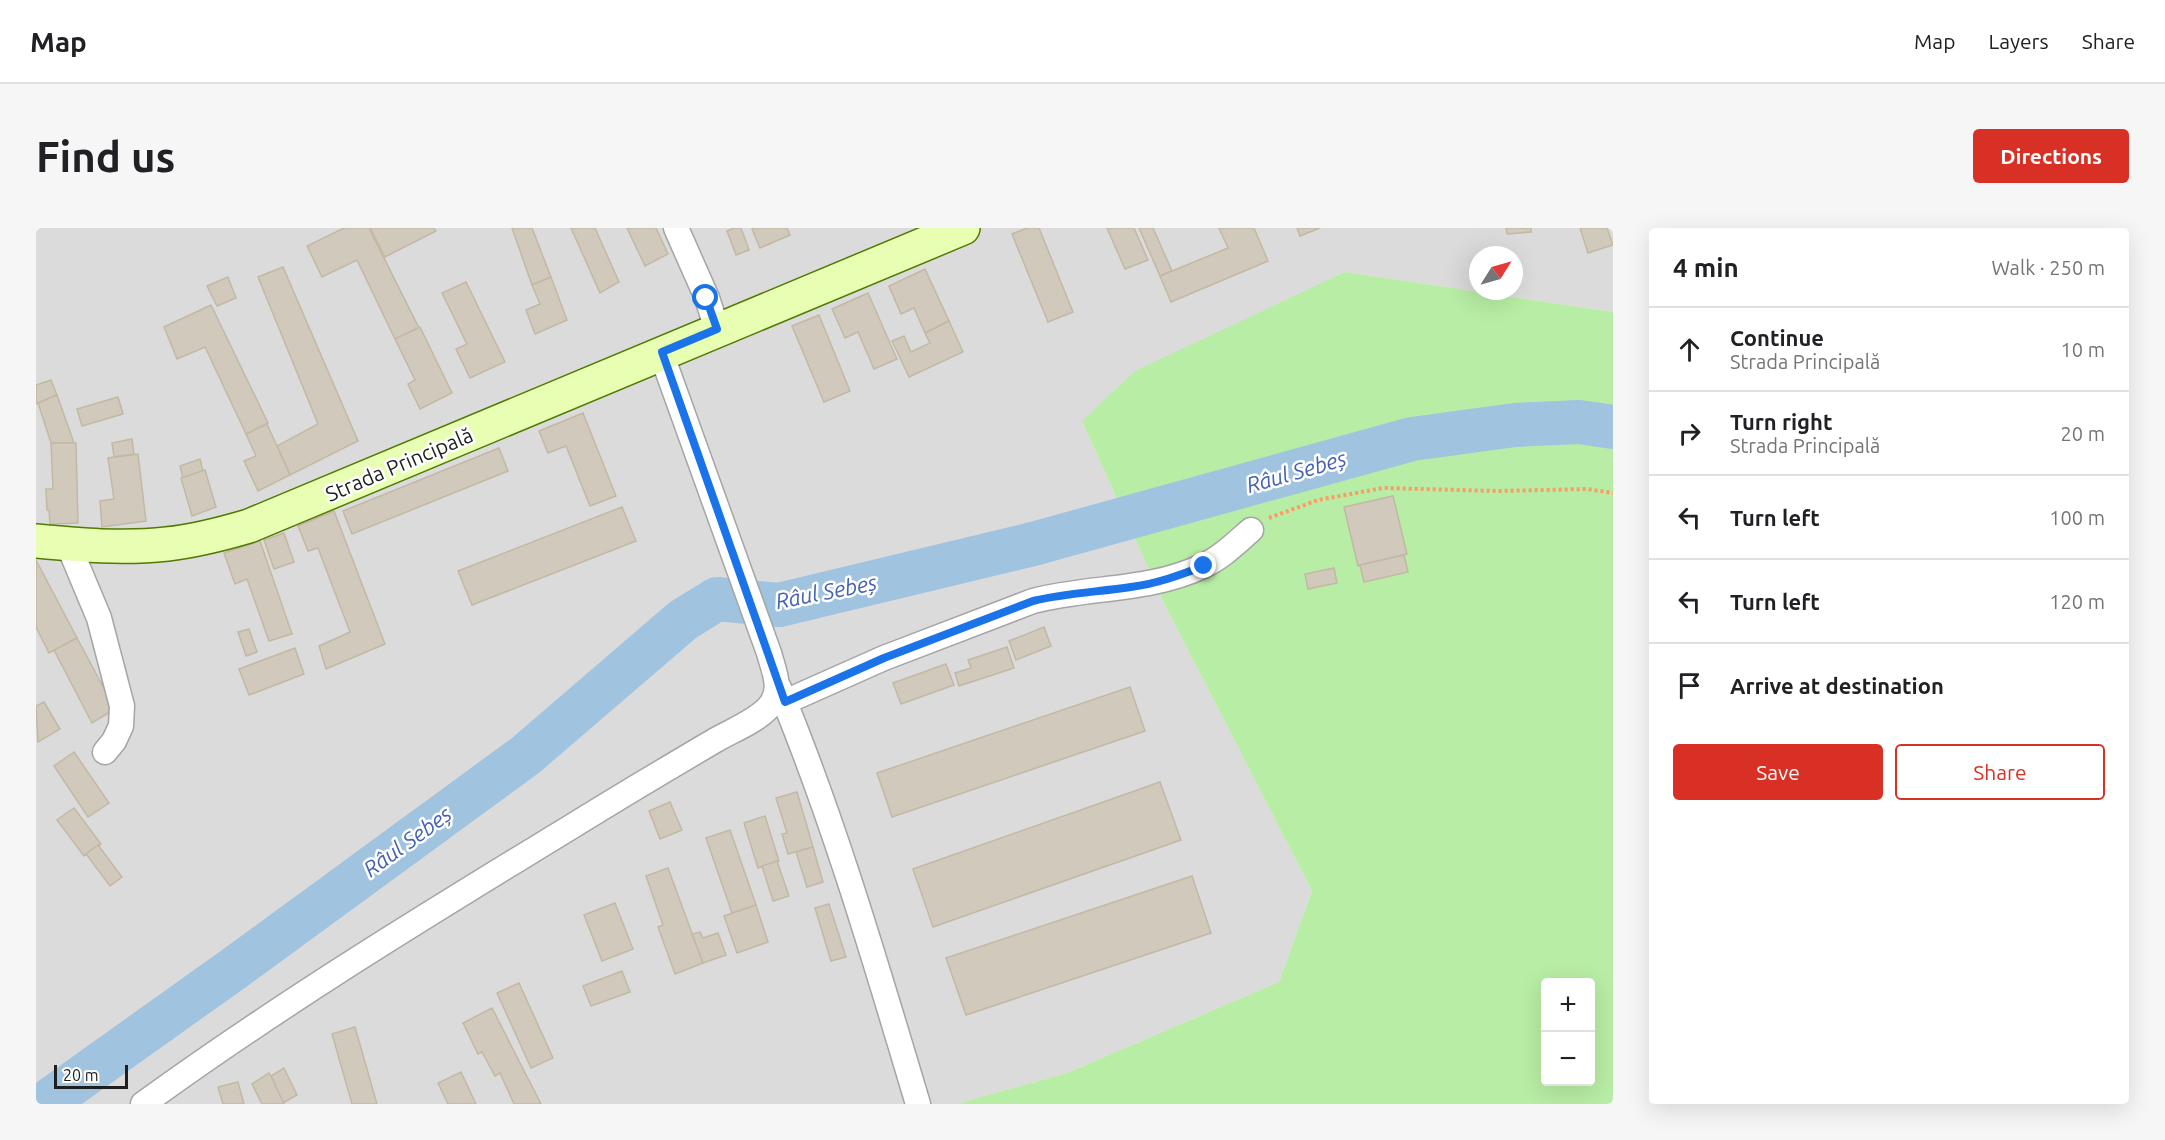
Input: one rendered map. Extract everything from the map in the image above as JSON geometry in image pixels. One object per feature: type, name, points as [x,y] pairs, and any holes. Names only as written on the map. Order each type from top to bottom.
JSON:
[{"type":"street","points":[[676,228],[717,329]]},
{"type":"street","name":"Strada Principală","points":[[36,541],[121,546],[166,544],[210,537],[249,526],[963,228]]},
{"type":"street","points":[[662,352],[769,653],[781,694],[803,748],[854,894],[918,1104]]},
{"type":"street","points":[[143,1104],[200,1063],[415,922],[757,716],[772,703],[777,695],[884,658],[1033,601],[1165,580],[1204,566],[1251,530]]},
{"type":"street","points":[[68,544],[99,618],[122,706],[121,726],[114,741],[105,752]]},
{"type":"path","points":[[1251,530],[1271,517],[1295,507],[1344,494],[1383,488],[1498,491],[1587,489],[1613,493]]},
{"type":"shaded area","points":[[36,228],[1613,228],[1613,312],[1523,299],[1523,246],[1469,246],[1469,291],[1345,272],[1082,421],[1166,607],[1312,891],[1279,982],[1067,1073],[956,1104],[36,1104]]},
{"type":"green space","points":[[1345,272],[1469,291],[1469,300],[1523,299],[1613,312],[1613,1104],[956,1104],[1067,1073],[1279,982],[1312,891],[1166,607],[1082,421],[1135,371]]},
{"type":"building","points":[[344,228],[369,228],[419,328],[395,339],[357,260],[322,277],[307,246]]},
{"type":"building","points":[[370,228],[434,228],[436,231],[385,257]]},
{"type":"building","points":[[512,228],[532,228],[551,277],[532,285]]},
{"type":"building","points":[[571,228],[595,228],[619,282],[600,293]]},
{"type":"building","points":[[627,228],[656,228],[668,254],[645,266]]},
{"type":"building","points":[[741,228],[749,250],[736,255],[727,231]]},
{"type":"building","points":[[787,228],[790,235],[760,248],[752,229]]},
{"type":"building","points":[[1027,228],[1039,228],[1073,312],[1048,322],[1012,234]]},
{"type":"building","points":[[1107,228],[1134,228],[1148,260],[1125,269]]},
{"type":"building","points":[[1139,228],[1153,228],[1172,271],[1160,276]]},
{"type":"building","points":[[1219,228],[1254,228],[1268,261],[1171,302],[1160,276],[1228,248]]},
{"type":"building","points":[[1297,228],[1320,228],[1300,236]]},
{"type":"building","points":[[1506,228],[1531,228],[1531,232],[1507,234]]},
{"type":"building","points":[[1580,228],[1607,228],[1613,245],[1588,253]]},
{"type":"building","points":[[283,267],[358,441],[290,475],[277,446],[318,424],[258,277]]},
{"type":"building","points":[[925,269],[949,321],[925,333],[914,308],[901,314],[889,286]]},
{"type":"building","points":[[228,277],[236,298],[217,306],[207,286]]},
{"type":"building","points":[[551,277],[567,320],[535,334],[526,310],[540,304],[532,285]]},
{"type":"building","points":[[466,282],[505,362],[470,378],[456,349],[467,344],[442,293]]},
{"type":"building","points":[[868,293],[897,359],[874,369],[858,332],[845,338],[832,309]]},
{"type":"building","points":[[211,305],[268,423],[246,434],[205,347],[177,359],[164,327]]},
{"type":"building","points":[[819,315],[850,391],[824,402],[792,326]]},
{"type":"building","points":[[949,321],[963,352],[909,377],[892,341],[904,336],[911,352],[930,343],[925,333]]},
{"type":"building","points":[[420,327],[452,393],[420,409],[408,384],[415,380],[395,339]]},
{"type":"building","points":[[51,380],[57,395],[36,404],[36,385]]},
{"type":"building","points":[[57,395],[74,443],[51,443],[38,403]]},
{"type":"building","points":[[118,397],[123,414],[82,426],[77,409]]},
{"type":"building","points":[[583,413],[616,496],[590,506],[566,446],[548,453],[539,431]]},
{"type":"building","points":[[267,424],[290,475],[258,491],[244,461],[256,456],[246,434]]},
{"type":"building","points":[[132,439],[134,454],[114,457],[112,443]]},
{"type":"building","points":[[51,443],[76,443],[78,523],[50,524],[46,489],[53,489]]},
{"type":"building","points":[[499,448],[508,471],[352,534],[343,511]]},
{"type":"building","points":[[138,454],[146,521],[102,527],[100,501],[114,499],[108,458]]},
{"type":"building","points":[[200,459],[203,471],[183,478],[180,466]]},
{"type":"building","points":[[205,470],[216,507],[192,516],[181,478]]},
{"type":"building","points":[[1393,496],[1407,554],[1358,566],[1344,507]]},
{"type":"building","points":[[622,507],[636,541],[472,605],[458,571]]},
{"type":"building","points":[[334,511],[385,644],[326,669],[319,646],[350,632],[318,548],[308,551],[298,526]]},
{"type":"building","points":[[284,533],[294,562],[274,569],[264,540]]},
{"type":"building","points":[[260,541],[292,634],[269,641],[247,579],[235,584],[224,553]]},
{"type":"building","points":[[1404,555],[1408,572],[1364,582],[1360,565]]},
{"type":"building","points":[[36,560],[77,638],[49,653],[36,627]]},
{"type":"building","points":[[1334,568],[1337,583],[1308,589],[1305,574]]},
{"type":"building","points":[[1044,627],[1051,646],[1016,660],[1009,641]]},
{"type":"building","points":[[249,629],[257,652],[246,656],[238,632]]},
{"type":"building","points":[[77,638],[115,709],[92,723],[54,650]]},
{"type":"building","points":[[1007,647],[1014,668],[959,686],[955,673],[971,668],[968,660]]},
{"type":"building","points":[[295,648],[304,674],[249,695],[239,669]]},
{"type":"building","points":[[946,664],[954,685],[901,704],[893,683]]},
{"type":"building","points":[[1130,687],[1145,731],[892,817],[877,773]]},
{"type":"building","points":[[44,702],[60,729],[38,742],[36,706]]},
{"type":"building","points":[[74,752],[109,803],[88,817],[54,766]]},
{"type":"building","points":[[1160,782],[1181,840],[933,927],[913,869]]},
{"type":"building","points":[[797,792],[813,847],[788,854],[782,834],[787,833],[776,798]]},
{"type":"building","points":[[670,802],[682,830],[660,839],[649,811]]},
{"type":"building","points":[[74,808],[101,844],[84,856],[57,820]]},
{"type":"building","points":[[765,816],[779,861],[758,868],[744,823]]},
{"type":"building","points":[[730,830],[756,905],[732,913],[706,838]]},
{"type":"building","points":[[98,845],[122,877],[110,886],[86,854]]},
{"type":"building","points":[[813,847],[823,882],[807,887],[796,852]]},
{"type":"building","points":[[777,861],[789,896],[773,901],[762,866]]},
{"type":"building","points":[[668,868],[703,963],[675,974],[658,927],[663,925],[646,876]]},
{"type":"building","points":[[1192,876],[1211,933],[966,1015],[946,958]]},
{"type":"building","points":[[615,903],[633,949],[602,961],[584,915]]},
{"type":"building","points":[[829,904],[846,957],[831,961],[815,908]]},
{"type":"building","points":[[756,905],[768,942],[737,953],[724,916]]},
{"type":"building","points":[[700,932],[703,938],[718,933],[726,955],[703,963],[692,934]]},
{"type":"building","points":[[622,971],[630,992],[591,1006],[583,986]]},
{"type":"building","points":[[519,983],[553,1058],[531,1068],[497,993]]},
{"type":"building","points":[[492,1008],[541,1104],[514,1104],[500,1073],[495,1076],[482,1052],[478,1054],[463,1023]]},
{"type":"building","points":[[355,1027],[377,1104],[352,1104],[332,1034]]},
{"type":"building","points":[[284,1068],[297,1095],[283,1103],[271,1076]]},
{"type":"building","points":[[461,1072],[476,1104],[448,1104],[438,1083]]},
{"type":"building","points":[[269,1073],[284,1104],[262,1104],[252,1084]]},
{"type":"building","points":[[238,1082],[244,1104],[223,1104],[218,1087]]},
{"type":"waterway","name":"Râul Sebeș","points":[[44,1104],[526,755],[683,620],[717,599],[779,605],[1033,544],[1412,439],[1515,425],[1579,422],[1613,427]]},
{"type":"route","points":[[706,298],[717,329],[662,352],[785,702],[884,658],[1033,601],[1054,596],[1132,587],[1165,580],[1204,566]]}]
